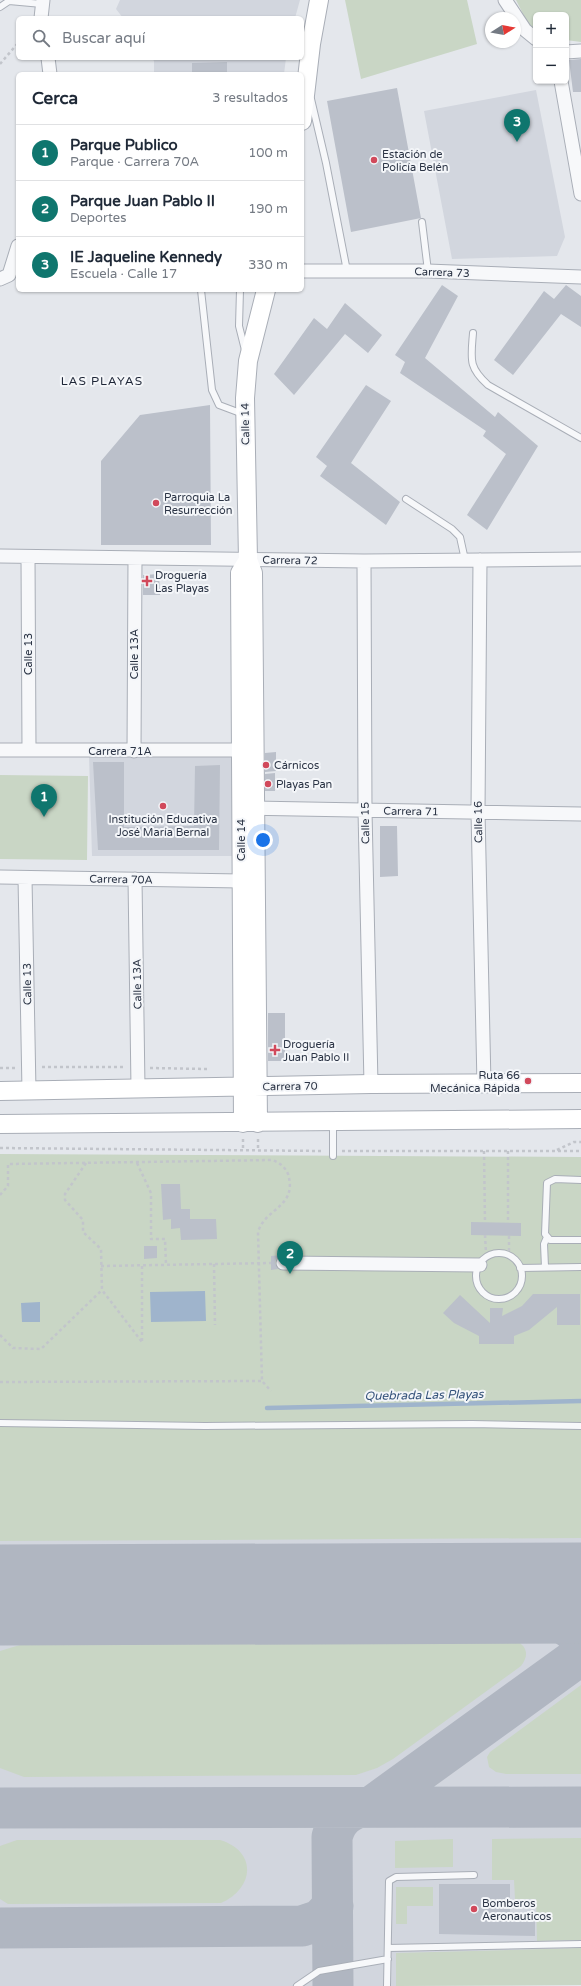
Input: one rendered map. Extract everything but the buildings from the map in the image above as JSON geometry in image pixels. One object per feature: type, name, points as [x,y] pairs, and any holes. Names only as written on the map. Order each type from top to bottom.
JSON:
[{"type":"street","points":[[304,100],[319,0]]},
{"type":"street","points":[[505,0],[525,30],[533,37]]},
{"type":"street","points":[[41,16],[43,2]]},
{"type":"street","points":[[569,52],[581,50]]},
{"type":"street","points":[[48,60],[50,72]]},
{"type":"street","points":[[562,84],[576,137],[581,194]]},
{"type":"street","points":[[0,280],[9,275],[16,252]]},
{"type":"street","name":"Carrera 73","points":[[304,271],[428,272],[581,277]]},
{"type":"street","name":"Calle 14","points":[[250,1123],[248,808],[253,573],[248,560],[244,398],[248,362],[266,292]]},
{"type":"street","name":"Carrera 72","points":[[0,556],[364,561],[581,559]]},
{"type":"street","name":"Calle 13","points":[[28,557],[29,750]]},
{"type":"street","name":"Calle 13A","points":[[134,751],[135,558]]},
{"type":"street","name":"Calle 14","points":[[248,560],[240,573],[241,750],[248,808],[241,881],[250,1086]]},
{"type":"street","name":"Calle 16","points":[[480,560],[478,812],[484,1084]]},
{"type":"street","name":"Calle 15","points":[[364,561],[365,811],[371,1084]]},
{"type":"street","name":"Carrera 71A","points":[[0,750],[241,750]]},
{"type":"street","name":"Carrera 71","points":[[248,808],[581,814]]},
{"type":"street","name":"Carrera 70A","points":[[0,877],[241,881]]},
{"type":"street","name":"Calle 13","points":[[25,878],[29,1091]]},
{"type":"street","name":"Calle 13A","points":[[135,879],[138,1088]]},
{"type":"street","name":"Carrera 70","points":[[0,1091],[371,1084],[581,1083]]},
{"type":"street","points":[[0,1124],[581,1119]]},
{"type":"street","points":[[277,1263],[483,1262]]},
{"type":"lane","points":[[0,6],[9,1],[43,2]]},
{"type":"lane","points":[[306,80],[326,164],[347,271]]},
{"type":"lane","points":[[422,222],[428,272]]},
{"type":"lane","points":[[201,292],[212,390],[219,404],[245,415]]},
{"type":"lane","points":[[240,292],[239,326],[248,362]]},
{"type":"lane","points":[[473,333],[471,359],[477,375],[488,385],[581,438]]},
{"type":"lane","points":[[406,499],[452,529],[460,537],[465,560]]},
{"type":"lane","points":[[333,1122],[333,1153]]},
{"type":"lane","points":[[545,1267],[544,1244],[547,1238],[547,1183],[555,1179],[581,1180]]},
{"type":"lane","points":[[547,1238],[550,1240],[581,1240]]},
{"type":"lane","points":[[497,1253],[509,1256],[518,1263],[522,1280],[516,1292],[511,1296],[498,1299],[492,1298],[481,1290],[477,1278],[483,1262],[497,1253]]},
{"type":"lane","points":[[520,1268],[581,1267]]},
{"type":"lane","points":[[0,1423],[205,1426],[472,1424],[581,1426]]},
{"type":"lane","points":[[387,1986],[389,1885],[392,1878],[474,1875]]},
{"type":"lane","points":[[388,1948],[581,1944]]},
{"type":"lane","points":[[297,1986],[319,1971],[388,1959]]},
{"type":"path","points":[[0,64],[16,45]]},
{"type":"path","points":[[554,1151],[574,1142],[581,1142]]},
{"type":"path","points":[[0,1148],[333,1153],[581,1151]]},
{"type":"path","points":[[484,1151],[485,1222]]},
{"type":"path","points":[[508,1151],[508,1222]]},
{"type":"path","points":[[0,1195],[8,1186],[8,1164],[272,1160],[278,1162],[287,1171],[290,1187],[289,1194],[282,1205],[260,1226],[258,1232],[262,1381],[271,1392]]},
{"type":"path","points":[[86,1163],[64,1197],[66,1202],[83,1220],[83,1232],[102,1249],[102,1290],[142,1342],[142,1266]]},
{"type":"path","points":[[137,1163],[151,1192],[151,1240],[165,1239],[166,1265]]},
{"type":"path","points":[[483,1262],[485,1235]]},
{"type":"path","points":[[508,1236],[509,1256]]},
{"type":"path","points":[[102,1266],[277,1263]]},
{"type":"path","points":[[214,1264],[214,1325]]},
{"type":"path","points":[[0,1335],[13,1348],[41,1349],[102,1290]]},
{"type":"path","points":[[0,1382],[262,1381]]},
{"type":"shaded area","points":[[120,0],[300,0],[296,16],[121,16],[116,9]]},
{"type":"shaded area","points":[[153,60],[286,60],[284,72],[154,72]]},
{"type":"shaded area","points":[[536,90],[565,237],[557,256],[452,259],[424,111]]},
{"type":"shaded area","name":"Institución Educativa José María Bernal","points":[[89,756],[235,757],[235,856],[92,856]]},
{"type":"shaded area","points":[[581,1390],[581,1968],[397,1968],[396,1986],[0,1986],[0,1396]]},
{"type":"green space","points":[[345,0],[467,0],[477,44],[361,79]]},
{"type":"green space","points":[[516,0],[581,0],[581,42],[569,40],[569,12],[533,12],[533,27],[528,24]]},
{"type":"green space","points":[[0,775],[88,776],[87,860],[0,859]]},
{"type":"green space","points":[[0,1154],[581,1157],[581,1538],[0,1541]]},
{"type":"green space","points":[[516,1641],[523,1646],[526,1652],[525,1659],[521,1666],[393,1759],[377,1768],[356,1775],[24,1777],[0,1768],[0,1651],[23,1644]]},
{"type":"green space","points":[[581,1685],[581,1774],[506,1774],[496,1772],[489,1767],[487,1757],[490,1752]]},
{"type":"green space","points":[[581,1838],[581,1940],[537,1941],[536,1899],[515,1899],[514,1880],[492,1880],[492,1839]]},
{"type":"green space","points":[[453,1839],[453,1867],[395,1868],[395,1841]]},
{"type":"green space","points":[[17,1840],[220,1840],[232,1845],[241,1852],[246,1861],[247,1870],[245,1879],[240,1888],[232,1896],[221,1903],[8,1904],[0,1899],[0,1846]]},
{"type":"green space","points":[[396,1887],[433,1887],[433,1906],[407,1906],[407,1924],[396,1924]]},
{"type":"green space","points":[[581,1948],[581,1985],[396,1986],[396,1953]]},
{"type":"water","points":[[205,1291],[206,1321],[151,1322],[150,1292]]},
{"type":"water","points":[[40,1302],[40,1322],[22,1322],[21,1303]]},
{"type":"waterway","name":"Quebrada Las Playas","points":[[267,1408],[581,1401]]},
{"type":"taxiway","points":[[509,1593],[538,1606],[581,1636]]},
{"type":"taxiway","points":[[0,1596],[7,1595]]},
{"type":"taxiway","points":[[371,1807],[581,1655]]},
{"type":"taxiway","points":[[0,1808],[581,1807]]},
{"type":"taxiway","points":[[333,1986],[332,1837],[335,1827],[340,1820],[347,1813],[357,1808]]},
{"type":"taxiway","points":[[0,1928],[302,1926],[320,1920],[333,1906]]},
{"type":"runway","points":[[0,1595],[581,1593]]},
{"type":"place","name":"IE Jaqueline Kennedy","points":[[517,142]]},
{"type":"place","name":"Estación de Policía Belén","points":[[374,160]]},
{"type":"place","name":"Parroquia La Resurrección","points":[[156,503]]},
{"type":"place","name":"Droguería Las Playas","points":[[147,581]]},
{"type":"place","name":"Cárnicos","points":[[266,765]]},
{"type":"place","name":"Playas Pan","points":[[268,784]]},
{"type":"place","name":"Institución Educativa José María Bernal","points":[[163,806]]},
{"type":"place","name":"Parque Publico","points":[[44,817]]},
{"type":"place","name":"Droguería Juan Pablo II","points":[[275,1050]]},
{"type":"place","name":"Ruta 66 Mecánica Rápida","points":[[528,1081]]},
{"type":"place","name":"Parque Juan Pablo II","points":[[290,1274]]},
{"type":"place","name":"Bomberos Aeronauticos","points":[[474,1909]]},
{"type":"district","name":"LAS PLAYAS","points":[[102,381]]}]
